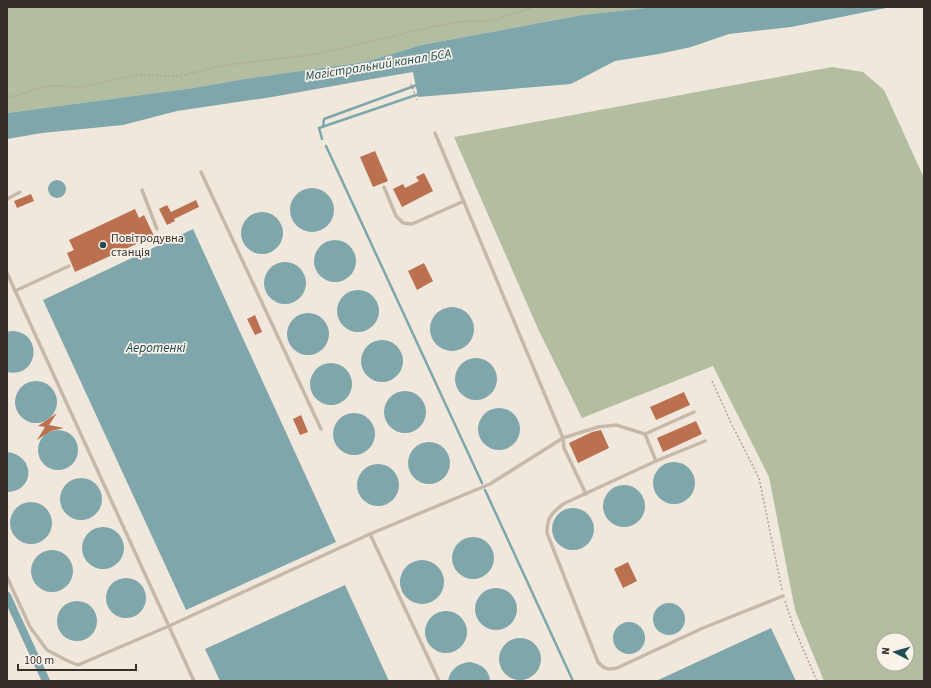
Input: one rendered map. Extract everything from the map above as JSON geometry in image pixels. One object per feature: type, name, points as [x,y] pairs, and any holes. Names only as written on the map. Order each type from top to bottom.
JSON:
[{"type":"lane","points":[[435,133],[563,438],[564,448],[586,494]]},
{"type":"lane","points":[[200,172],[321,429]]},
{"type":"lane","points":[[384,187],[396,216],[403,223],[412,224],[464,201]]},
{"type":"lane","points":[[142,190],[157,229]]},
{"type":"lane","points":[[7,200],[20,192]]},
{"type":"lane","points":[[15,291],[69,266]]},
{"type":"lane","points":[[7,272],[194,681]]},
{"type":"lane","points":[[7,577],[30,627],[47,650],[78,665],[169,626],[370,534],[490,484],[563,438],[598,426],[616,425],[645,434],[694,412]]},
{"type":"lane","points":[[645,434],[656,461]]},
{"type":"lane","points":[[705,441],[656,461],[563,504],[553,512],[547,522],[547,533],[598,662],[603,668],[610,670],[617,668],[703,628],[783,596]]},
{"type":"lane","points":[[370,534],[439,681]]},
{"type":"path","points":[[7,97],[18,95],[37,88],[53,86],[82,87],[136,75],[178,76],[226,65],[318,54],[431,27],[466,21],[491,21],[534,7]]},
{"type":"path","points":[[411,84],[417,100]]},
{"type":"path","points":[[712,381],[759,478],[783,596],[794,628],[817,681]]},
{"type":"green space","points":[[7,7],[655,7],[582,15],[421,45],[365,62],[244,79],[193,88],[7,113]]},
{"type":"green space","points":[[832,67],[863,72],[884,90],[924,178],[924,681],[824,681],[795,610],[769,477],[713,366],[582,418],[539,331],[454,137]]},
{"type":"water","name":"Магістральний канал БСА","points":[[655,7],[891,7],[791,27],[729,34],[691,47],[615,61],[571,84],[418,97],[413,72],[272,97],[177,111],[123,125],[42,133],[7,139],[7,113],[193,88],[244,79],[365,62],[421,45],[582,15]]},
{"type":"water","points":[[57,180],[63,183],[66,189],[63,195],[57,198],[51,195],[48,189],[51,183]]},
{"type":"water","points":[[308,188],[316,188],[328,194],[334,206],[334,214],[328,226],[316,232],[308,232],[296,226],[290,214],[290,206],[296,194]]},
{"type":"water","points":[[258,212],[266,212],[274,215],[280,221],[283,233],[280,245],[274,251],[266,254],[258,254],[250,251],[244,245],[241,237],[241,229],[244,221],[250,215]]},
{"type":"water","name":"Аеротенкі","points":[[193,229],[336,542],[186,610],[43,300]]},
{"type":"water","points":[[331,240],[339,240],[347,243],[353,249],[356,261],[353,273],[347,279],[339,282],[331,282],[323,279],[317,273],[314,265],[314,257],[317,249],[323,243]]},
{"type":"water","points":[[281,262],[289,262],[297,265],[303,271],[306,283],[303,295],[297,301],[289,304],[281,304],[273,301],[267,295],[264,287],[264,279],[267,271],[273,265]]},
{"type":"water","points":[[354,290],[362,290],[370,293],[376,299],[379,311],[376,323],[370,329],[362,332],[354,332],[346,329],[340,323],[337,315],[337,307],[340,299],[346,293]]},
{"type":"water","points":[[452,307],[464,311],[470,317],[474,329],[470,341],[464,347],[452,351],[440,347],[434,341],[430,329],[434,317],[440,311]]},
{"type":"water","points":[[304,313],[312,313],[323,319],[329,330],[329,338],[323,349],[312,355],[304,355],[293,349],[287,338],[287,330],[293,319]]},
{"type":"water","points":[[11,331],[22,333],[29,338],[33,346],[31,362],[26,369],[18,372],[7,372],[7,332]]},
{"type":"water","points":[[382,340],[397,346],[403,361],[397,376],[382,382],[367,376],[361,361],[367,346]]},
{"type":"water","points":[[472,358],[480,358],[491,364],[497,375],[497,383],[491,394],[480,400],[472,400],[461,394],[455,383],[455,375],[461,364]]},
{"type":"water","points":[[327,363],[335,363],[346,369],[352,380],[352,388],[346,399],[335,405],[327,405],[316,399],[310,388],[310,380],[316,369]]},
{"type":"water","points":[[36,381],[51,387],[57,402],[51,417],[36,423],[21,417],[15,402],[21,387]]},
{"type":"water","points":[[401,391],[409,391],[420,397],[426,408],[426,416],[420,427],[409,433],[401,433],[390,427],[384,416],[384,408],[390,397]]},
{"type":"water","points":[[499,408],[514,414],[520,429],[514,444],[499,450],[484,444],[478,429],[484,414]]},
{"type":"water","points":[[350,413],[358,413],[366,416],[372,422],[375,434],[372,446],[366,452],[358,455],[350,455],[342,452],[336,446],[333,438],[333,430],[336,422],[342,416]]},
{"type":"water","points":[[62,430],[69,433],[75,439],[78,450],[77,458],[69,467],[62,470],[54,470],[47,467],[39,458],[38,446],[41,439],[50,431]]},
{"type":"water","points":[[429,442],[444,448],[450,463],[444,478],[429,484],[414,478],[408,463],[414,448]]},
{"type":"water","points":[[7,452],[17,455],[23,460],[27,466],[28,474],[27,480],[23,486],[16,490],[7,492]]},
{"type":"water","points":[[670,462],[678,462],[686,465],[692,471],[695,483],[692,495],[686,501],[678,504],[670,504],[662,501],[656,495],[653,487],[653,479],[656,471],[662,465]]},
{"type":"water","points":[[378,464],[393,470],[399,485],[393,500],[378,506],[363,500],[357,485],[363,470]]},
{"type":"water","points":[[81,478],[96,484],[102,499],[96,514],[81,520],[66,514],[60,499],[66,484]]},
{"type":"water","points":[[620,485],[628,485],[636,488],[642,494],[645,506],[642,518],[636,524],[628,527],[620,527],[612,524],[606,518],[603,510],[603,502],[606,494],[612,488]]},
{"type":"water","points":[[27,502],[35,502],[43,505],[49,511],[52,523],[49,535],[43,541],[35,544],[27,544],[19,541],[13,535],[10,527],[10,519],[13,511],[19,505]]},
{"type":"water","points":[[573,508],[588,514],[594,529],[588,544],[573,550],[558,544],[552,529],[558,514]]},
{"type":"water","points":[[99,527],[107,527],[115,530],[121,536],[124,548],[121,560],[115,566],[107,569],[99,569],[91,566],[85,560],[82,552],[82,544],[85,536],[91,530]]},
{"type":"water","points":[[469,537],[477,537],[488,543],[494,554],[494,562],[488,573],[477,579],[469,579],[458,573],[452,562],[452,554],[458,543]]},
{"type":"water","points":[[48,550],[56,550],[67,556],[73,567],[73,575],[67,586],[56,592],[48,592],[37,586],[31,575],[31,567],[37,556]]},
{"type":"water","points":[[422,560],[434,564],[440,570],[444,582],[440,594],[434,600],[422,604],[410,600],[404,594],[400,582],[404,570],[410,564]]},
{"type":"water","points":[[130,578],[137,581],[143,587],[146,598],[145,606],[137,615],[130,618],[122,618],[115,615],[107,606],[106,594],[109,587],[118,579]]},
{"type":"water","points":[[345,585],[389,681],[220,681],[205,649]]},
{"type":"water","points":[[492,588],[500,588],[508,591],[514,597],[517,609],[514,621],[508,627],[500,630],[492,630],[484,627],[478,621],[475,613],[475,605],[478,597],[484,591]]},
{"type":"water","points":[[81,601],[88,604],[94,610],[97,621],[96,629],[88,638],[81,641],[73,641],[66,638],[58,629],[57,617],[60,610],[69,602]]},
{"type":"water","points":[[666,603],[672,603],[681,607],[685,619],[681,631],[672,635],[666,635],[657,631],[653,622],[653,616],[657,607]]},
{"type":"water","points":[[442,611],[450,611],[458,614],[464,620],[467,632],[464,644],[458,650],[450,653],[442,653],[434,650],[428,644],[425,636],[425,628],[428,620],[434,614]]},
{"type":"water","points":[[626,622],[632,622],[642,629],[645,638],[644,644],[638,651],[632,654],[626,654],[616,647],[613,641],[613,635],[620,625]]},
{"type":"water","points":[[771,628],[796,681],[656,681]]},
{"type":"water","points":[[520,638],[535,644],[541,659],[535,674],[520,680],[505,674],[499,659],[505,644]]},
{"type":"water","points":[[470,662],[478,664],[484,668],[488,673],[490,681],[448,681],[451,673],[456,667]]},
{"type":"building","points":[[375,151],[388,181],[373,187],[360,157]]},
{"type":"building","points":[[424,173],[433,191],[402,207],[393,189],[403,184],[405,188],[419,181],[416,177]]},
{"type":"building","points":[[31,194],[34,201],[17,208],[14,201]]},
{"type":"building","points":[[196,200],[199,207],[174,219],[175,221],[167,225],[159,209],[167,205],[171,212]]},
{"type":"building","name":"Повітродувна станція","points":[[135,209],[139,218],[144,215],[154,236],[75,272],[67,253],[74,250],[69,240]]},
{"type":"building","points":[[424,263],[433,281],[417,290],[408,271]]},
{"type":"building","points":[[255,315],[262,332],[255,335],[247,319]]},
{"type":"building","points":[[684,392],[690,405],[656,420],[650,407]]},
{"type":"building","points":[[57,413],[49,425],[64,428],[51,431],[37,440],[45,427],[38,426]]},
{"type":"building","points":[[301,415],[308,432],[300,435],[293,419]]},
{"type":"building","points":[[696,421],[702,434],[663,452],[657,438]]},
{"type":"building","points":[[601,430],[609,448],[578,463],[569,443],[592,432]]},
{"type":"building","points":[[628,562],[637,581],[623,588],[614,569]]},
{"type":"waterway","points":[[323,127],[324,119],[417,85]]},
{"type":"waterway","points":[[322,139],[319,128],[419,94]]},
{"type":"waterway","points":[[326,146],[482,483]]},
{"type":"waterway","points":[[485,490],[573,681]]},
{"type":"waterway","points":[[7,596],[46,681]]},
{"type":"place","name":"Повітродувна станція","points":[[103,245]]}]
